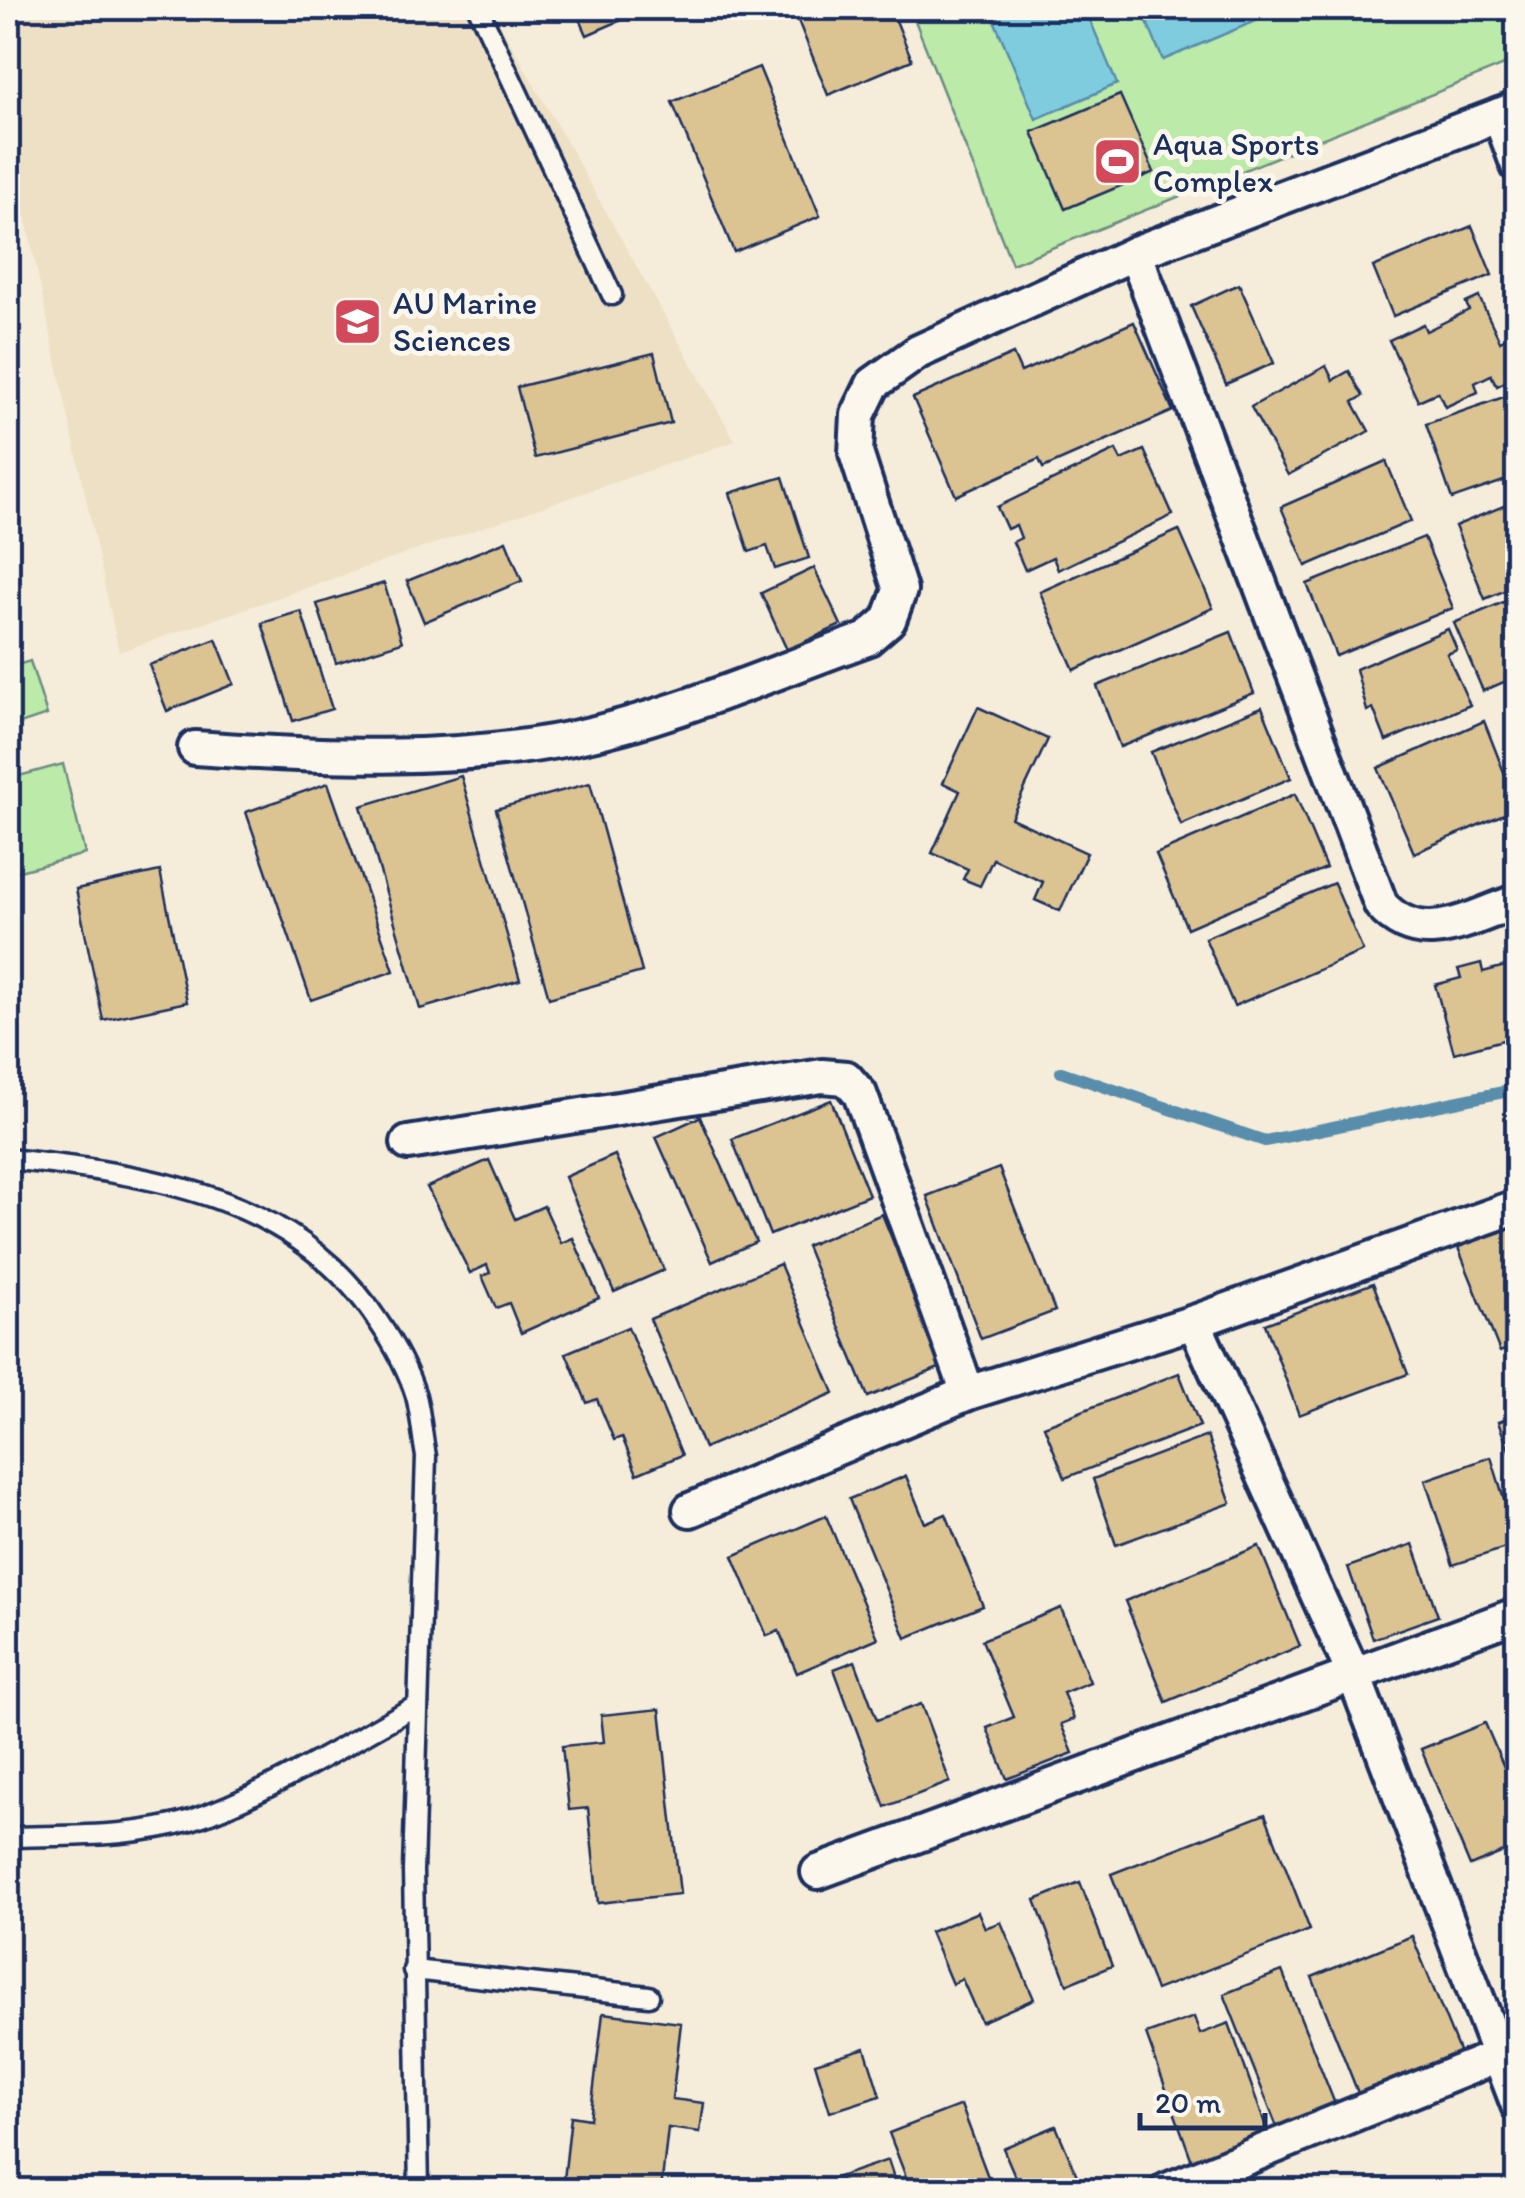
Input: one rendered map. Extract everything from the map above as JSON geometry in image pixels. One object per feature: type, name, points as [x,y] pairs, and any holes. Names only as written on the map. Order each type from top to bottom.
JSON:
[{"type":"street","points":[[195,748],[327,758],[571,738],[647,718],[868,638],[890,620],[900,590],[856,453],[858,415],[873,384],[918,352],[1136,253],[1508,112],[1518,166]]},
{"type":"street","points":[[1136,253],[1380,904],[1396,923],[1418,929],[1441,927],[1518,900]]},
{"type":"street","points":[[408,1143],[822,1076],[846,1078],[860,1094],[968,1393]]},
{"type":"street","points":[[690,1510],[968,1393],[1194,1322],[1518,1206]]},
{"type":"street","points":[[1194,1322],[1353,1673],[1508,2052],[1518,2105]]},
{"type":"street","points":[[818,1872],[1518,1614]]},
{"type":"street","points":[[1167,2190],[1508,2052]]},
{"type":"lane","points":[[478,8],[612,295]]},
{"type":"lane","points":[[8,1159],[118,1172],[191,1187],[256,1213],[316,1250],[360,1292],[392,1341],[416,1395],[426,1456],[413,1970],[418,2190]]},
{"type":"lane","points":[[8,1837],[147,1830],[190,1820],[227,1806],[418,1706]]},
{"type":"lane","points":[[413,1970],[649,1996]]},
{"type":"shaded area","name":"AU Marine Sciences","points":[[8,8],[491,8],[735,441],[119,652],[22,201],[8,187]]},
{"type":"green space","name":"Aqua Sports Complex","points":[[910,8],[1517,8],[1517,60],[1012,264]]},
{"type":"green space","points":[[30,661],[47,715],[8,728],[8,668]]},
{"type":"green space","points":[[63,764],[85,854],[8,874],[8,779]]},
{"type":"water","points":[[989,8],[1085,8],[1117,84],[1036,119]]},
{"type":"water","points":[[1141,8],[1286,8],[1163,60]]},
{"type":"building","points":[[575,8],[649,8],[587,35]]},
{"type":"building","points":[[793,8],[891,8],[912,60],[828,95]]},
{"type":"building","points":[[759,67],[820,216],[734,252],[672,102]]},
{"type":"building","points":[[1120,95],[1154,172],[1065,209],[1032,132]]},
{"type":"building","points":[[1472,226],[1492,275],[1393,316],[1373,267]]},
{"type":"building","points":[[1239,284],[1274,363],[1226,384],[1191,306]]},
{"type":"building","points":[[1479,297],[1500,341],[1514,334],[1518,376],[1497,386],[1491,375],[1475,383],[1478,392],[1445,407],[1438,392],[1418,401],[1389,340],[1423,324],[1426,331],[1469,310],[1466,303]]},
{"type":"building","points":[[1134,322],[1173,411],[1043,468],[1039,459],[956,496],[913,398],[1013,354],[1021,372]]},
{"type":"building","points":[[654,353],[671,423],[535,458],[517,387]]},
{"type":"building","points":[[1326,366],[1333,380],[1349,371],[1363,396],[1353,402],[1369,431],[1288,475],[1251,407]]},
{"type":"building","points":[[1518,392],[1518,476],[1452,499],[1426,424]]},
{"type":"building","points":[[1116,450],[1121,460],[1144,450],[1173,515],[1058,570],[1053,557],[1025,570],[1013,542],[1021,538],[1016,525],[1007,529],[997,507]]},
{"type":"building","points":[[1386,461],[1411,521],[1306,566],[1281,507]]},
{"type":"building","points":[[783,477],[809,558],[775,569],[767,546],[749,552],[730,493]]},
{"type":"building","points":[[1518,500],[1518,585],[1485,599],[1455,526]]},
{"type":"building","points":[[1179,530],[1213,608],[1074,670],[1040,592]]},
{"type":"building","points":[[1424,537],[1453,608],[1336,656],[1307,584]]},
{"type":"building","points":[[506,541],[522,581],[424,622],[407,581]]},
{"type":"building","points":[[814,568],[841,625],[787,650],[761,593]]},
{"type":"building","points":[[384,583],[402,642],[336,663],[317,604]]},
{"type":"building","points":[[1518,596],[1518,676],[1483,691],[1454,623]]},
{"type":"building","points":[[301,611],[332,709],[293,721],[262,623]]},
{"type":"building","points":[[1448,629],[1457,650],[1447,654],[1470,705],[1386,741],[1373,708],[1367,711],[1356,669]]},
{"type":"building","points":[[1231,632],[1254,693],[1120,747],[1097,686]]},
{"type":"building","points":[[216,639],[234,684],[167,711],[149,665]]},
{"type":"building","points":[[978,707],[1048,739],[1011,818],[1087,853],[1060,911],[1035,900],[1043,882],[993,859],[980,886],[963,879],[968,869],[932,853],[960,791],[943,783]]},
{"type":"building","points":[[1262,707],[1291,778],[1181,825],[1151,752]]},
{"type":"building","points":[[1484,721],[1518,808],[1414,853],[1378,768]]},
{"type":"building","points":[[461,776],[520,980],[420,1009],[361,806]]},
{"type":"building","points":[[328,783],[394,971],[311,1000],[246,812]]},
{"type":"building","points":[[590,783],[642,972],[549,998],[496,809]]},
{"type":"building","points":[[1295,794],[1326,868],[1187,928],[1156,854]]},
{"type":"building","points":[[160,871],[187,1002],[103,1020],[76,889]]},
{"type":"building","points":[[1334,883],[1363,951],[1234,1006],[1205,938]]},
{"type":"building","points":[[1518,935],[1518,1036],[1454,1053],[1435,985],[1461,978],[1458,969],[1481,963],[1483,972],[1516,963],[1509,937]]},
{"type":"building","points":[[831,1100],[869,1195],[770,1235],[732,1139]]},
{"type":"building","points":[[700,1117],[756,1242],[712,1262],[656,1137]]},
{"type":"building","points":[[615,1155],[664,1270],[614,1292],[565,1177]]},
{"type":"building","points":[[489,1160],[515,1219],[544,1206],[561,1243],[573,1238],[599,1298],[521,1333],[509,1303],[496,1308],[482,1276],[490,1273],[487,1265],[470,1273],[427,1187]]},
{"type":"building","points":[[999,1168],[1055,1311],[981,1339],[927,1196]]},
{"type":"building","points":[[882,1214],[944,1366],[868,1397],[806,1246]]},
{"type":"building","points":[[1518,1220],[1518,1345],[1500,1352],[1457,1245]]},
{"type":"building","points":[[780,1264],[834,1393],[704,1448],[650,1319]]},
{"type":"building","points":[[1373,1283],[1408,1374],[1299,1415],[1265,1324]]},
{"type":"building","points":[[628,1327],[682,1455],[637,1474],[622,1437],[614,1440],[597,1399],[587,1403],[566,1353]]},
{"type":"building","points":[[1179,1373],[1200,1426],[1065,1478],[1044,1426]]},
{"type":"building","points":[[1518,1414],[1518,1473],[1498,1422]]},
{"type":"building","points":[[1207,1436],[1231,1503],[1116,1545],[1093,1479]]},
{"type":"building","points":[[1491,1457],[1518,1544],[1453,1565],[1425,1480]]},
{"type":"building","points":[[906,1476],[925,1523],[946,1514],[983,1606],[906,1638],[849,1499]]},
{"type":"building","points":[[826,1516],[878,1638],[797,1673],[779,1631],[767,1636],[733,1556]]},
{"type":"building","points":[[1413,1544],[1438,1616],[1373,1639],[1348,1567]]},
{"type":"building","points":[[1259,1546],[1300,1646],[1166,1702],[1125,1601]]},
{"type":"building","points":[[1061,1608],[1090,1682],[1063,1693],[1074,1719],[1061,1724],[1073,1753],[1007,1779],[987,1728],[1014,1717],[982,1640]]},
{"type":"building","points":[[855,1661],[877,1720],[921,1704],[950,1782],[885,1807],[834,1669]]},
{"type":"building","points":[[660,1709],[680,1894],[598,1903],[588,1808],[569,1810],[562,1746],[604,1742],[601,1715]]},
{"type":"building","points":[[1485,1723],[1518,1800],[1518,1846],[1470,1866],[1421,1749]]},
{"type":"building","points":[[1265,1814],[1310,1930],[1156,1990],[1111,1874]]},
{"type":"building","points":[[1080,1882],[1112,1966],[1067,1984],[1035,1900]]},
{"type":"building","points":[[978,1912],[985,1928],[1001,1922],[1034,1999],[981,2022],[962,1979],[952,1984],[930,1932]]},
{"type":"building","points":[[1412,1936],[1461,2056],[1360,2098],[1312,1977]]},
{"type":"building","points":[[1282,1971],[1337,2109],[1279,2132],[1224,1994]]},
{"type":"building","points":[[603,2013],[681,2023],[672,2099],[704,2103],[700,2132],[668,2128],[661,2190],[607,2190],[607,2185],[564,2180],[571,2116],[590,2119]]},
{"type":"building","points":[[1194,2017],[1200,2034],[1229,2023],[1269,2135],[1193,2164],[1146,2034]]},
{"type":"building","points":[[865,2048],[880,2096],[830,2112],[815,2063]]},
{"type":"building","points":[[961,2105],[993,2190],[911,2190],[889,2133]]},
{"type":"building","points":[[1056,2126],[1083,2190],[1021,2190],[1003,2148]]},
{"type":"building","points":[[888,2160],[898,2190],[835,2190],[832,2179]]},
{"type":"waterway","points":[[1061,1072],[1265,1141],[1518,1089]]},
{"type":"place","name":"Aqua Sports Complex","points":[[1118,162]]},
{"type":"place","name":"AU Marine Sciences","points":[[358,321]]}]
